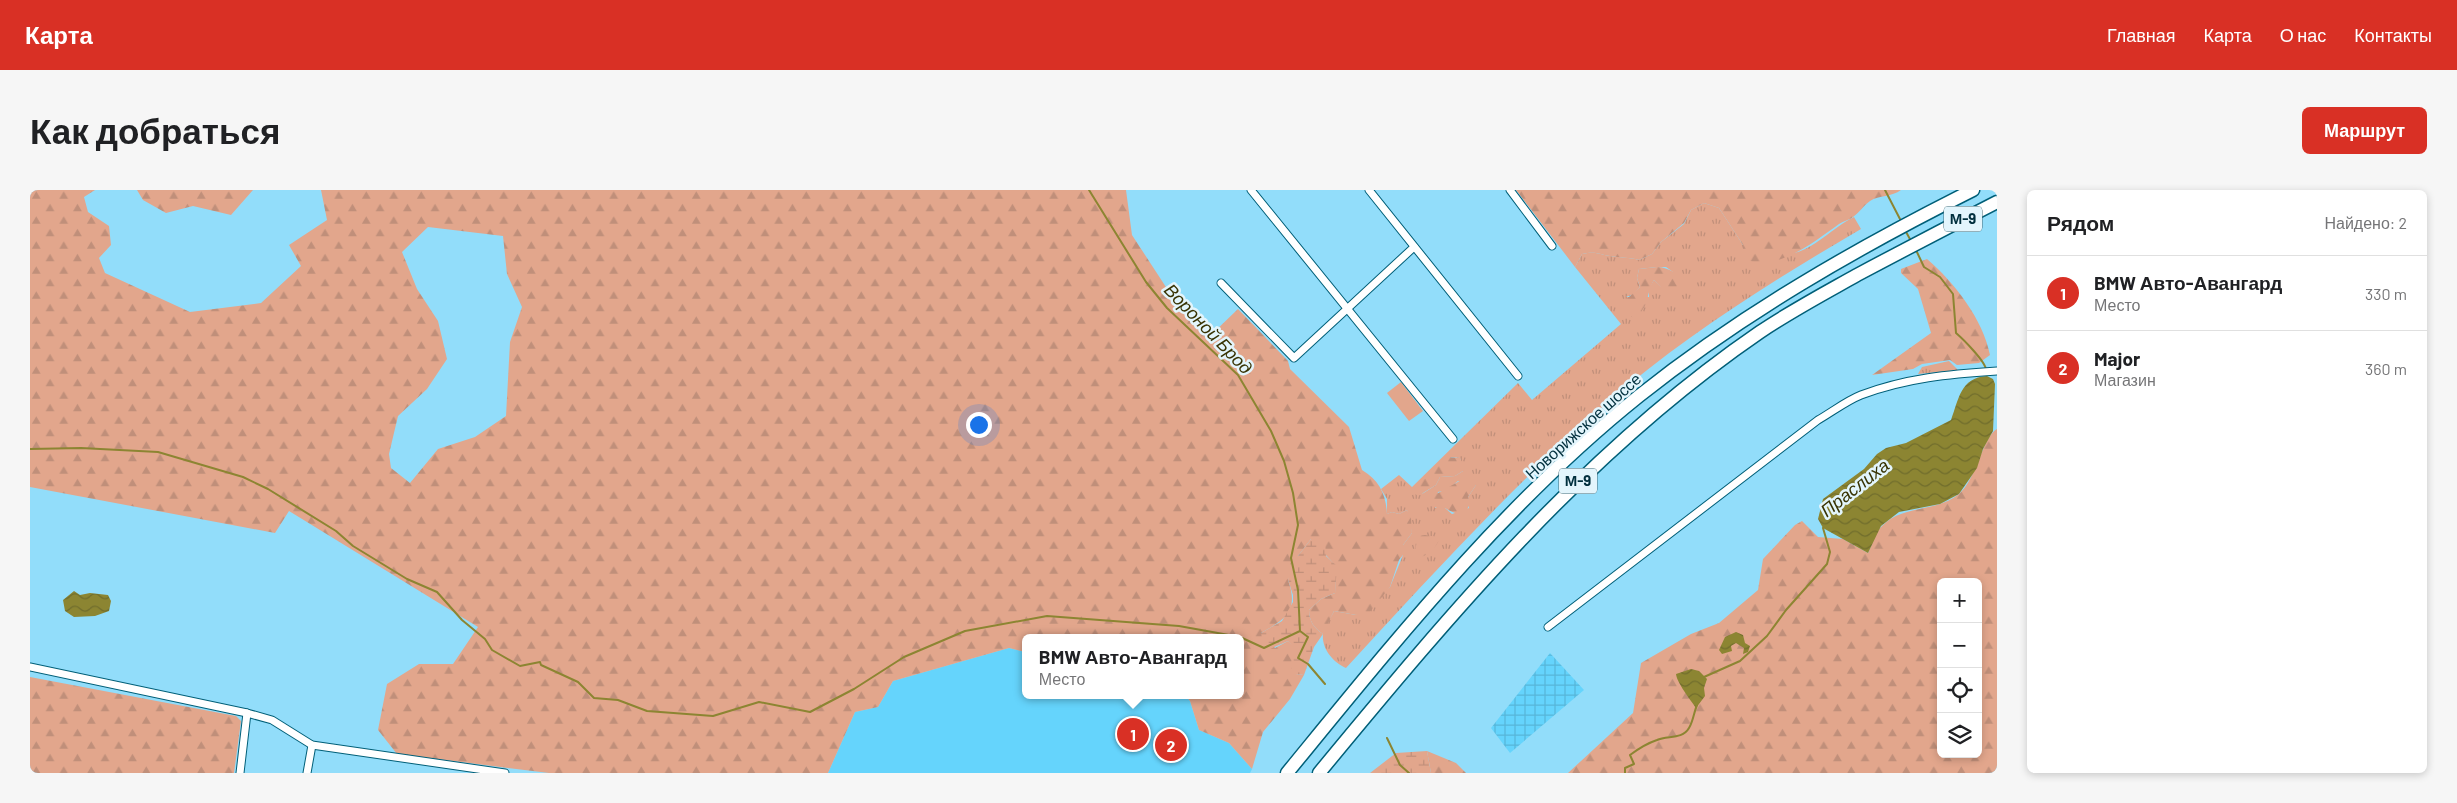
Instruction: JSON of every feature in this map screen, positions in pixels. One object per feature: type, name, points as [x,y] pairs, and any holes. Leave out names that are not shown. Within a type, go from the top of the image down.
[{"type":"highway","name":"Новорижское шоссе","points":[[1287,773],[1429,602],[1479,546],[1590,438],[1638,396],[1705,345],[1785,292],[1885,234],[1973,190]]},
{"type":"highway","name":"М-9","points":[[1319,773],[1425,644],[1485,578],[1566,493],[1621,441],[1705,372],[1761,331],[1895,255],[1997,202]]},
{"type":"street","points":[[1251,190],[1453,439]]},
{"type":"street","points":[[1369,190],[1518,376]]},
{"type":"street","points":[[1510,190],[1552,246]]},
{"type":"street","points":[[1221,283],[1294,358],[1414,247]]},
{"type":"street","points":[[1548,627],[1818,420],[1851,401],[1905,381],[1997,370]]},
{"type":"street","points":[[30,668],[248,713],[272,720],[312,745],[470,770],[505,773]]},
{"type":"street","points":[[240,773],[248,713]]},
{"type":"street","points":[[307,773],[312,745]]},
{"type":"shaded area","points":[[1009,648],[1022,651],[1022,699],[1188,699],[1199,730],[1229,743],[1252,769],[1250,773],[828,773],[855,712],[878,707],[893,681]]},
{"type":"shaded area","points":[[1550,653],[1584,690],[1510,753],[1491,728]]},
{"type":"green space","points":[[30,190],[95,190],[84,197],[88,212],[109,226],[111,245],[99,258],[105,273],[190,312],[261,303],[301,266],[289,245],[327,220],[321,190],[1126,190],[1132,235],[1179,307],[1211,335],[1238,309],[1288,361],[1290,369],[1349,427],[1362,470],[1373,478],[1380,488],[1385,500],[1387,514],[1392,512],[1399,514],[1407,510],[1411,519],[1412,533],[1403,545],[1403,555],[1399,560],[1390,587],[1369,613],[1356,615],[1334,611],[1323,634],[1313,624],[1309,610],[1321,599],[1335,593],[1336,566],[1311,539],[1298,556],[1288,580],[1292,599],[1291,607],[1283,618],[1261,633],[1275,648],[1288,641],[1294,646],[1296,674],[1304,675],[1290,699],[1263,732],[1252,769],[1229,743],[1199,730],[1188,699],[1244,699],[1244,634],[1022,634],[1022,651],[1009,648],[893,681],[878,707],[855,712],[828,773],[549,773],[397,754],[378,730],[387,684],[419,664],[453,664],[478,627],[289,511],[275,533],[30,487]],"holes":[[[428,227],[503,236],[507,274],[522,307],[510,342],[506,416],[475,437],[438,449],[410,483],[391,468],[389,454],[398,416],[427,389],[447,359],[438,321],[417,289],[402,252]]]},
{"type":"green space","points":[[137,190],[253,190],[231,215],[193,206],[166,213],[143,200]]},
{"type":"green space","points":[[1516,190],[1901,190],[1870,201],[1853,217],[1839,224],[1806,247],[1782,259],[1756,262],[1744,259],[1743,245],[1719,208],[1704,203],[1691,210],[1684,223],[1661,242],[1652,254],[1639,260],[1587,253],[1582,254],[1575,267]]},
{"type":"green space","points":[[1704,203],[1719,208],[1743,245],[1780,254],[1799,252],[1807,248],[1854,217],[1861,229],[1729,310],[1636,379],[1572,435],[1505,499],[1346,668],[1337,663],[1326,650],[1323,639],[1323,633],[1334,611],[1356,615],[1390,587],[1403,555],[1403,545],[1412,533],[1407,510],[1399,514],[1392,512],[1387,514],[1387,499],[1381,489],[1399,475],[1412,487],[1518,383],[1532,400],[1621,324],[1575,267],[1582,254],[1594,253],[1639,260],[1652,254],[1661,242],[1684,224],[1691,210]],"holes":[[[1666,267],[1673,272],[1661,287],[1654,280],[1649,288],[1649,297],[1626,297],[1634,294],[1640,287],[1637,278],[1639,269]],[[1451,457],[1460,458],[1463,471],[1455,476],[1440,477],[1436,485],[1422,494]],[[1458,481],[1476,485],[1468,497],[1469,508],[1452,514],[1445,508],[1435,508],[1438,492],[1447,490]]]},
{"type":"green space","points":[[1927,259],[1966,302],[1981,328],[1990,355],[1979,363],[1957,365],[1950,360],[1922,364],[1913,369],[1872,375],[1931,333],[1918,289],[1901,273],[1901,269]]},
{"type":"green space","points":[[1657,267],[1670,270],[1688,283],[1685,292],[1676,295],[1667,294],[1654,280],[1645,305],[1639,314],[1634,318],[1626,314],[1621,306],[1640,287],[1637,278],[1639,269]]},
{"type":"green space","points":[[1949,361],[1958,370],[1918,374],[1922,367]]},
{"type":"green space","points":[[1401,382],[1423,411],[1409,421],[1387,393]]},
{"type":"green space","points":[[1997,429],[1997,773],[1568,773],[1633,713],[1641,663],[1691,634],[1719,623],[1758,590],[1763,559],[1795,525],[1802,521],[1818,537],[1843,539],[1868,553],[1877,532],[1890,519],[1910,511],[1940,504],[1959,494],[1970,479],[1988,440]]},
{"type":"green space","points":[[1447,457],[1460,458],[1464,467],[1463,471],[1455,476],[1440,477],[1436,485],[1418,496],[1414,493],[1414,487]]},
{"type":"green space","points":[[1472,478],[1475,480],[1476,485],[1468,497],[1470,503],[1468,508],[1463,513],[1459,514],[1445,508],[1440,509],[1431,506],[1429,502],[1431,497],[1463,479]]},
{"type":"green space","points":[[1425,535],[1440,538],[1431,551],[1417,559],[1415,551],[1418,536]]},
{"type":"green space","points":[[1319,538],[1325,542],[1326,556],[1337,566],[1335,593],[1321,599],[1309,610],[1313,624],[1323,634],[1314,647],[1304,675],[1296,674],[1291,668],[1293,646],[1288,641],[1268,650],[1264,648],[1261,633],[1282,621],[1293,602],[1293,595],[1288,580],[1291,558],[1298,556],[1311,539]]},
{"type":"green space","points":[[30,677],[236,716],[241,721],[234,773],[30,773]]},
{"type":"green space","points":[[1427,751],[1456,763],[1466,773],[1431,773]]},
{"type":"green space","points":[[1427,751],[1431,773],[1370,773],[1396,753]]},
{"type":"water","points":[[1987,376],[1993,379],[1995,384],[1993,431],[1983,449],[1977,468],[1959,494],[1940,504],[1899,512],[1881,526],[1868,553],[1823,528],[1818,519],[1823,499],[1864,469],[1877,454],[1886,448],[1906,443],[1951,420],[1959,397],[1966,385],[1978,378]]},
{"type":"water","points":[[74,591],[80,595],[90,593],[108,595],[111,601],[109,611],[95,616],[74,617],[65,611],[63,600]]},
{"type":"water","points":[[1736,632],[1743,635],[1745,643],[1750,646],[1748,652],[1743,654],[1744,648],[1736,643],[1731,646],[1732,651],[1722,654],[1719,650],[1725,637]]},
{"type":"water","points":[[1691,669],[1699,671],[1707,679],[1704,688],[1705,696],[1696,708],[1681,686],[1676,674]]},
{"type":"waterway","name":"Вороной Брод","points":[[1089,190],[1146,282],[1167,308],[1238,375],[1271,431],[1284,461],[1293,493],[1298,525],[1291,558],[1298,590],[1300,631],[1308,637],[1298,658],[1308,664],[1325,684]]},
{"type":"waterway","name":"Праслиха","points":[[1885,190],[1901,221]]},
{"type":"waterway","name":"Праслиха","points":[[1905,230],[1911,241]]},
{"type":"waterway","name":"Праслиха","points":[[1916,250],[1924,267],[1940,277],[1953,294],[1956,333],[1978,356],[1986,370]]},
{"type":"waterway","points":[[30,449],[81,448],[158,452],[243,477],[268,489],[336,531],[353,546],[407,579],[437,592],[462,620],[485,639],[492,650],[520,666],[540,662],[541,665],[578,682],[594,698],[618,700],[647,711],[713,716],[759,702],[810,712],[854,689],[904,657],[965,631],[1047,616],[1179,626],[1223,634]]},
{"type":"waterway","name":"Праслиха","points":[[1704,677],[1740,661],[1767,636],[1786,610],[1827,564],[1830,552],[1823,528]]},
{"type":"waterway","points":[[1244,639],[1264,648],[1300,631]]},
{"type":"waterway","name":"Праслиха","points":[[1625,773],[1625,768],[1634,764],[1630,755],[1654,741],[1678,736],[1686,732],[1692,723],[1697,705]]},
{"type":"waterway","name":"Вороной Брод","points":[[1387,738],[1400,765],[1409,773]]},
{"type":"place","name":"BMW Авто-Авангард","points":[[1133,734]]},
{"type":"place","name":"Major","points":[[1171,745]]}]
